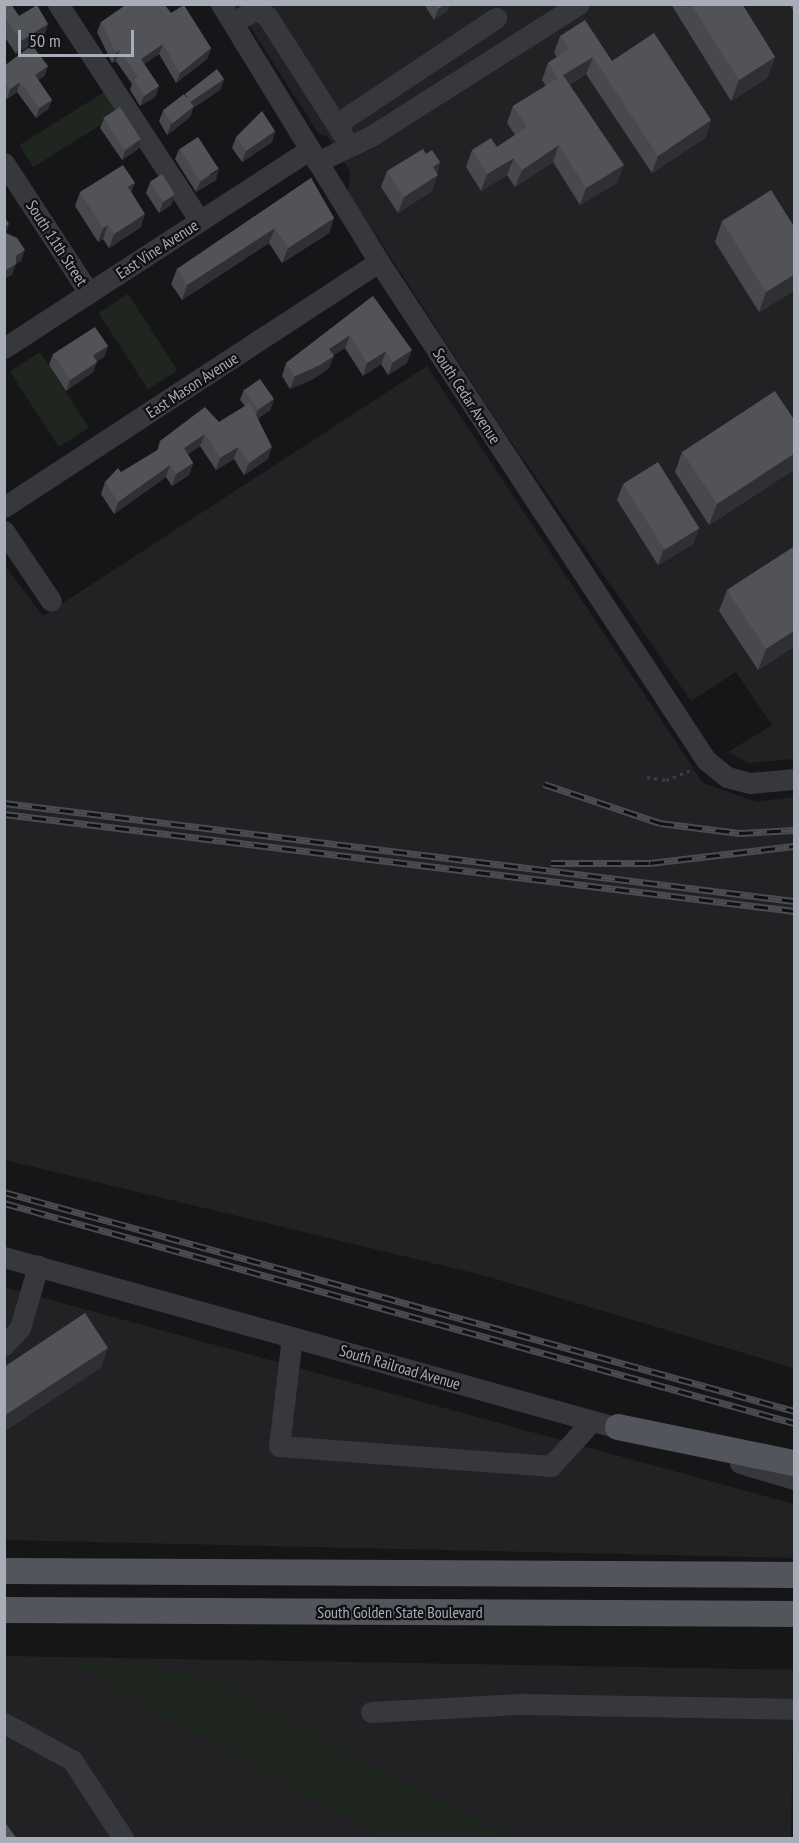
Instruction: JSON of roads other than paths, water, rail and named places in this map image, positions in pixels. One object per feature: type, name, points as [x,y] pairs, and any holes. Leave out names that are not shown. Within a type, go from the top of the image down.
[{"type":"main road","points":[[618,1428],[795,1463]]},
{"type":"main road","points":[[4,1571],[795,1575]]},
{"type":"main road","name":"South Golden State Boulevard","points":[[4,1610],[795,1614]]},
{"type":"street","points":[[58,4],[200,221]]},
{"type":"street","name":"East Vine Avenue","points":[[4,348],[200,221],[313,156],[371,136],[579,4]]},
{"type":"street","points":[[227,13],[256,10],[267,16],[338,123],[346,144]]},
{"type":"street","name":"South Cedar Avenue","points":[[227,13],[379,262],[706,760],[727,777],[750,783],[795,779]]},
{"type":"street","points":[[338,123],[495,18]]},
{"type":"street","name":"South 11th Street","points":[[4,163],[89,293]]},
{"type":"street","name":"East Mason Avenue","points":[[4,507],[379,262]]},
{"type":"street","points":[[4,531],[51,600]]},
{"type":"street","name":"South Railroad Avenue","points":[[4,1257],[795,1479]]},
{"type":"street","points":[[4,1345],[38,1266]]},
{"type":"street","points":[[292,1337],[279,1446],[551,1466],[592,1421]]},
{"type":"street","points":[[371,1712],[521,1704],[795,1709]]},
{"type":"street","points":[[4,1723],[72,1760],[123,1839]]},
{"type":"railway","points":[[544,784],[660,823],[739,833],[794,830]]},
{"type":"railway","points":[[4,803],[794,901]]},
{"type":"railway","points":[[4,814],[794,911]]},
{"type":"railway","points":[[551,863],[650,863],[794,846]]},
{"type":"railway","points":[[4,1192],[794,1411]]},
{"type":"railway","points":[[4,1203],[794,1423]]}]
